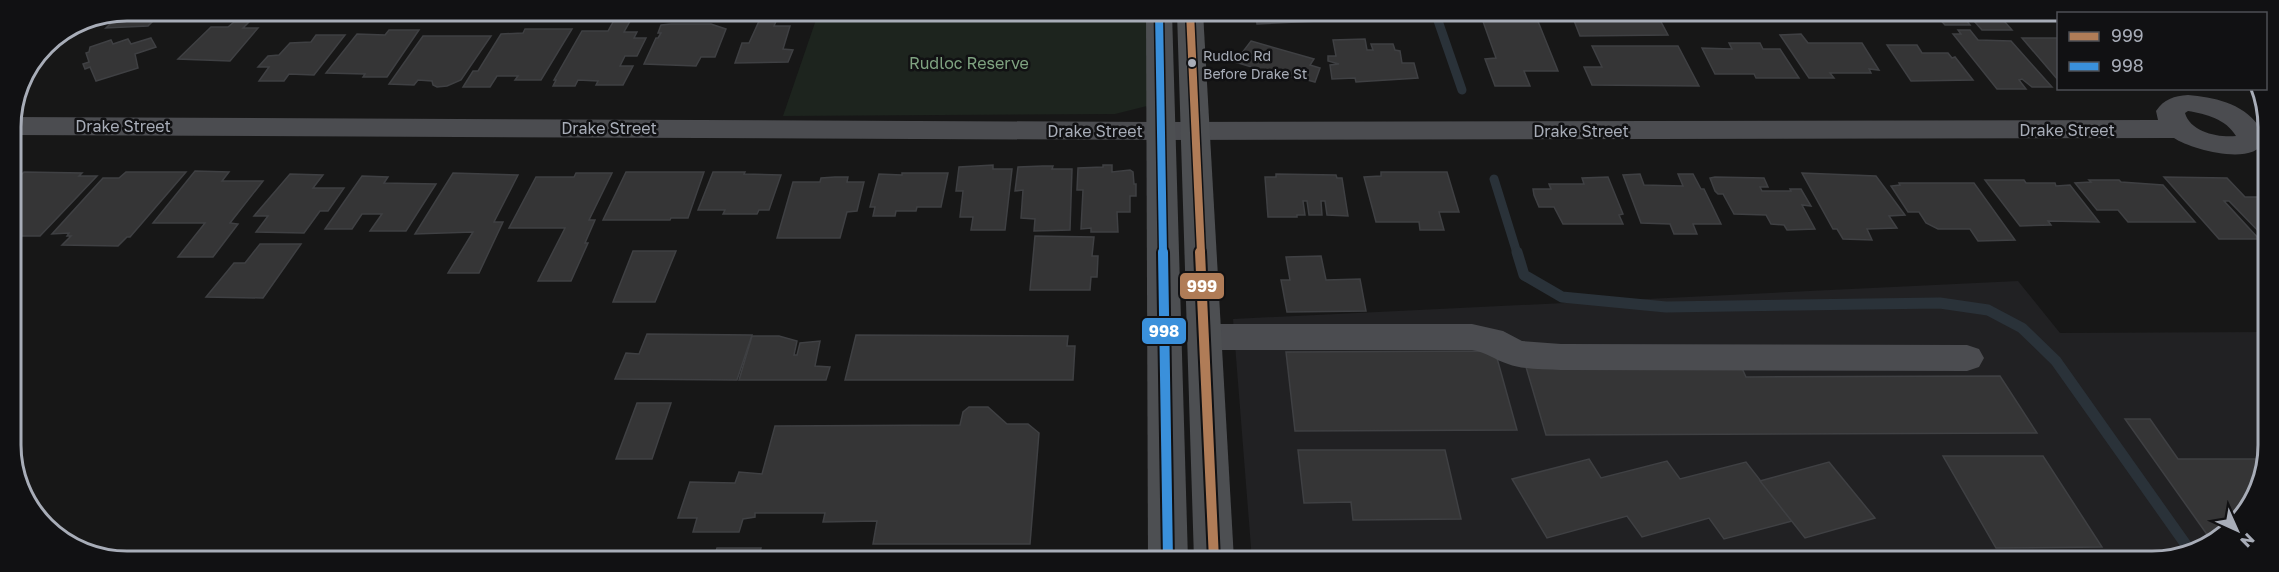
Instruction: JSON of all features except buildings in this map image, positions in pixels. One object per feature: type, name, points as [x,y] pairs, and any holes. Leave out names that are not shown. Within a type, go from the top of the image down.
[{"type":"main road","points":[[1159,21],[1168,551]]},
{"type":"main road","points":[[1190,21],[1214,551]]},
{"type":"street","name":"Drake Street","points":[[21,126],[1160,131],[2091,131],[2181,107]]},
{"type":"street","points":[[2181,107],[2207,142],[2234,146],[2244,144],[2250,140],[2250,134],[2256,127]]},
{"type":"street","points":[[1205,337],[1472,337],[1491,340],[1516,354],[1561,357],[1966,357]]},
{"type":"shaded area","points":[[2018,281],[2060,333],[2258,332],[2258,445],[2256,466],[2250,486],[2243,500],[2207,500],[2207,535],[2193,543],[2173,549],[2159,551],[1251,551],[1233,319]]},
{"type":"green space","name":"Rudloc Reserve","points":[[816,21],[1153,21],[1154,94],[1147,106],[1115,114],[783,116]]},
{"type":"waterway","points":[[1438,21],[1462,90]]},
{"type":"waterway","points":[[1494,179],[1517,253]]},
{"type":"waterway","points":[[1517,252],[1524,275],[1562,297],[1666,307],[1940,303],[1988,310],[2022,328],[2056,361],[2186,545]]},
{"type":"transit line","name":"998","points":[[1159,21],[1168,551]]},
{"type":"transit line","name":"999","points":[[1190,21],[1214,551]]},
{"type":"place","name":"Rudloc Rd Before Drake St","points":[[1192,63]]}]
